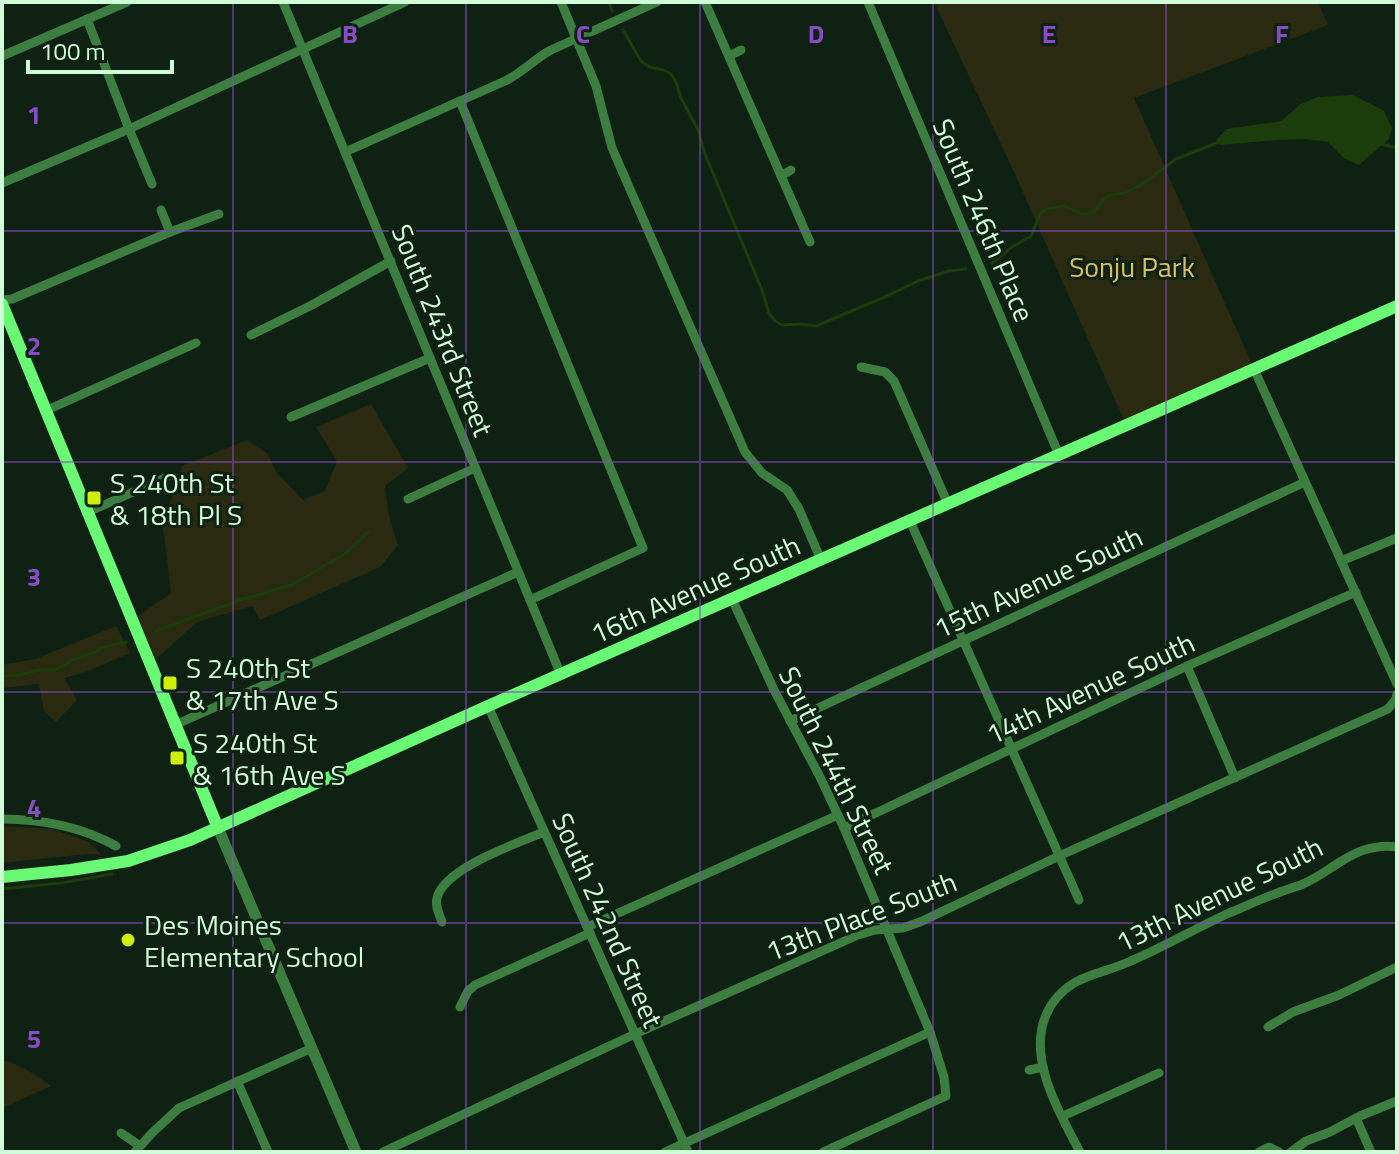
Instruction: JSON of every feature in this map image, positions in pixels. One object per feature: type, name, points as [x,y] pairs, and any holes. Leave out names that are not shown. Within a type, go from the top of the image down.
[{"type":"main road","points":[[2,302],[218,828]]},
{"type":"main road","name":"16th Avenue South","points":[[2,877],[128,861],[172,847],[1397,306]]},
{"type":"street","points":[[2,56],[127,2]]},
{"type":"street","name":"South 243rd Street","points":[[283,2],[561,675]]},
{"type":"street","points":[[2,183],[129,129],[405,2]]},
{"type":"street","points":[[561,2],[600,98],[612,148],[683,312],[730,408],[749,459],[791,496],[821,560]]},
{"type":"street","points":[[345,152],[516,76],[541,55],[657,2]]},
{"type":"street","points":[[705,2],[810,242]]},
{"type":"street","name":"South 246th Place","points":[[868,2],[1059,455]]},
{"type":"street","points":[[87,19],[152,184]]},
{"type":"street","points":[[729,56],[741,50]]},
{"type":"street","points":[[460,101],[643,548],[530,600]]},
{"type":"street","points":[[781,176],[791,170]]},
{"type":"street","points":[[161,210],[170,232]]},
{"type":"street","points":[[2,302],[219,214]]},
{"type":"street","points":[[251,335],[391,261]]},
{"type":"street","points":[[683,312],[693,308]]},
{"type":"street","points":[[45,411],[196,343]]},
{"type":"street","points":[[291,417],[430,358]]},
{"type":"street","points":[[861,367],[885,372],[894,381],[948,504]]},
{"type":"street","points":[[1254,369],[1397,684]]},
{"type":"street","points":[[408,499],[475,468]]},
{"type":"street","points":[[88,512],[167,477]]},
{"type":"street","name":"15th Avenue South","points":[[790,721],[1305,482]]},
{"type":"street","points":[[910,521],[1079,900]]},
{"type":"street","points":[[1341,561],[1397,538]]},
{"type":"street","points":[[177,724],[518,572]]},
{"type":"street","name":"14th Avenue South","points":[[844,828],[1187,666],[1356,592]]},
{"type":"street","name":"South 244th Street","points":[[732,599],[844,828],[930,1032],[944,1077],[946,1096],[823,1152]]},
{"type":"street","points":[[1187,666],[1235,778]]},
{"type":"street","name":"13th Place South","points":[[383,1152],[635,1034],[858,935],[920,922],[1059,856],[1388,709],[1397,696]]},
{"type":"street","name":"South 242nd Street","points":[[488,706],[686,1148]]},
{"type":"street","points":[[460,1007],[468,991],[475,985],[838,815]]},
{"type":"street","points":[[2,819],[64,825],[93,833],[116,846]]},
{"type":"street","points":[[218,828],[356,1152]]},
{"type":"street","points":[[442,922],[436,898],[450,877],[544,832]]},
{"type":"street","name":"13th Avenue South","points":[[1043,1067],[1040,1046],[1042,1024],[1051,1004],[1063,991],[1082,979],[1134,960],[1226,914],[1302,885],[1357,852],[1379,846],[1397,847]]},
{"type":"street","points":[[1268,1027],[1293,1012],[1339,995],[1397,967]]},
{"type":"street","points":[[665,1152],[686,1148],[930,1032]]},
{"type":"street","points":[[121,1133],[138,1149],[179,1108],[312,1048]]},
{"type":"street","points":[[1029,1070],[1043,1067],[1080,1152]]},
{"type":"street","points":[[1063,1116],[1159,1073]]},
{"type":"street","points":[[237,1081],[268,1152]]},
{"type":"street","points":[[1291,1152],[1306,1141],[1397,1101]]},
{"type":"street","points":[[1356,1118],[1371,1152]]},
{"type":"street","points":[[1259,1152],[1269,1147],[1279,1152]]},
{"type":"green space","name":"Sonju Park","points":[[934,2],[1318,2],[1328,25],[1134,98],[1254,369],[1126,425],[1010,163]]},
{"type":"green space","points":[[371,404],[408,468],[385,486],[389,516],[398,545],[380,567],[260,620],[252,606],[197,622],[156,659],[138,616],[171,593],[163,527],[182,466],[247,440],[267,453],[277,473],[303,500],[325,491],[337,461],[316,427]]},
{"type":"green space","points":[[116,626],[130,653],[64,678],[77,700],[56,722],[44,711],[39,684],[2,688],[2,665],[35,659]]},
{"type":"green space","points":[[2,826],[52,829],[89,842],[101,854],[2,863]]},
{"type":"green space","points":[[2,1060],[27,1070],[51,1086],[2,1108]]},
{"type":"shaded area","points":[[1353,95],[1384,111],[1392,128],[1389,139],[1359,165],[1344,158],[1328,142],[1307,139],[1221,145],[1216,140],[1227,129],[1281,121],[1301,104],[1318,97]]},
{"type":"waterway","points":[[609,2],[612,11]]},
{"type":"waterway","points":[[623,30],[641,61],[671,74],[676,82],[698,130],[769,313],[775,321],[782,325],[816,326],[918,281],[966,269]]},
{"type":"waterway","points":[[992,263],[1031,236],[1040,214],[1046,209],[1064,206],[1082,214],[1093,213],[1108,196],[1141,185],[1176,159],[1219,142]]},
{"type":"waterway","points":[[1381,144],[1397,148]]},
{"type":"waterway","points":[[156,631],[243,599],[292,585],[346,553],[368,532]]},
{"type":"waterway","points":[[2,676],[56,670],[100,648],[126,642]]},
{"type":"waterway","points":[[2,889],[112,874]]},
{"type":"place","name":"S 240th St & 18th Pl S","points":[[94,498]]},
{"type":"place","name":"S 240th St & 17th Ave S","points":[[170,683]]},
{"type":"place","name":"S 240th St & 16th Ave S","points":[[177,758]]},
{"type":"place","name":"Des Moines Elementary School","points":[[128,940]]}]
